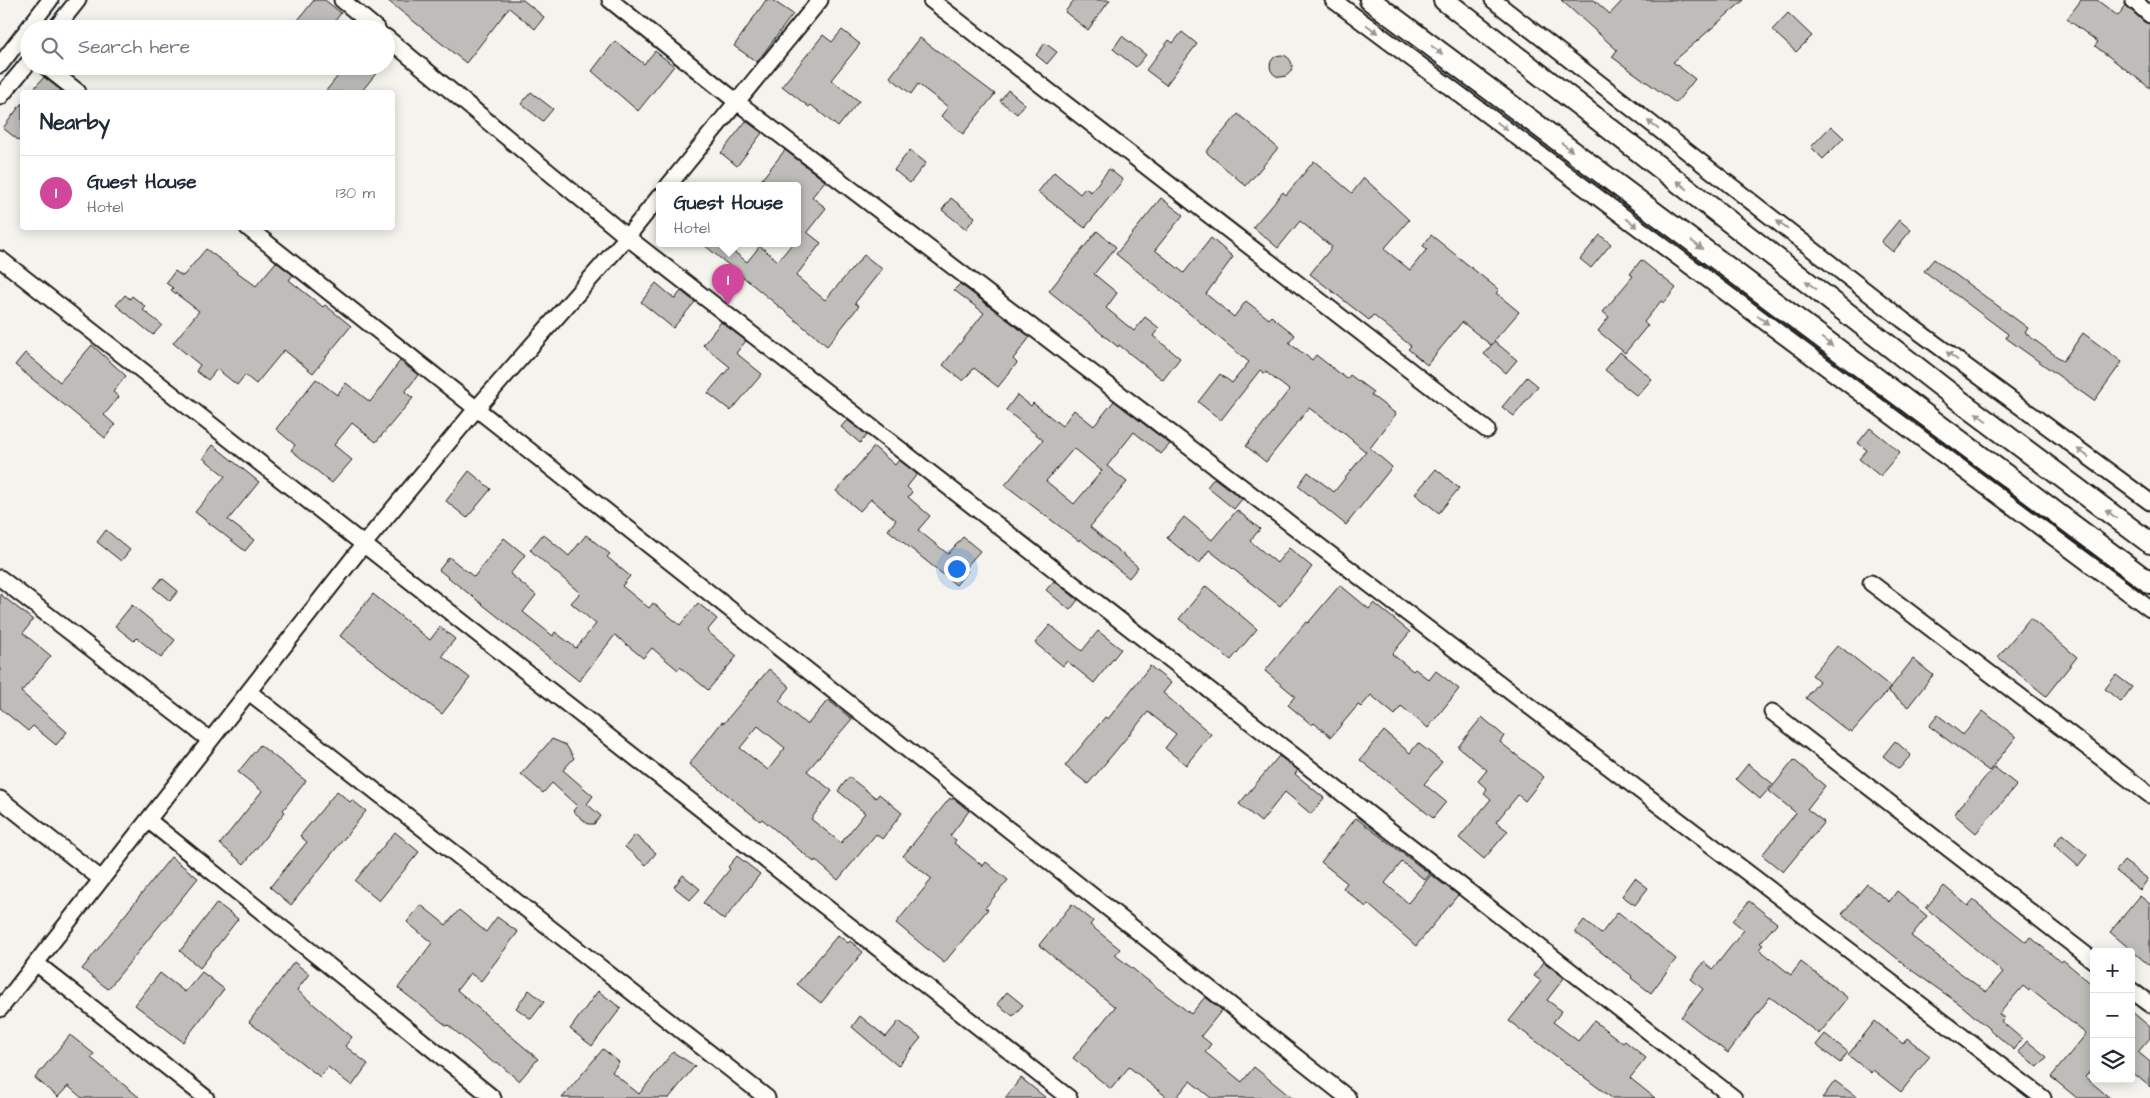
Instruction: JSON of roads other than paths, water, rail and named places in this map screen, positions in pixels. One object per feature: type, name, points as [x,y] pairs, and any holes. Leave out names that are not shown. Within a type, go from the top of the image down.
[{"type":"main road","points":[[1370,0],[2150,583]]},
{"type":"main road","points":[[1444,0],[1960,401],[2150,543]]},
{"type":"street","points":[[35,20],[50,0]]},
{"type":"street","points":[[62,20],[78,0]]},
{"type":"street","points":[[342,0],[366,20]]},
{"type":"street","points":[[610,0],[737,102],[2043,1098]]},
{"type":"street","points":[[671,182],[820,0]]},
{"type":"street","points":[[931,0],[1487,430]]},
{"type":"street","points":[[1333,0],[2150,609]]},
{"type":"street","points":[[1493,0],[1903,320],[2150,502]]},
{"type":"street","points":[[2133,0],[2150,15]]},
{"type":"street","points":[[0,65],[20,39]]},
{"type":"street","points":[[395,44],[627,237],[1734,1098]]},
{"type":"street","points":[[0,97],[20,73]]},
{"type":"street","points":[[56,75],[75,90]]},
{"type":"street","points":[[0,1009],[364,544],[476,409],[627,237],[656,201]]},
{"type":"street","points":[[251,230],[1328,1092],[1348,1098]]},
{"type":"street","points":[[0,259],[1069,1098]]},
{"type":"street","points":[[0,578],[210,740]]},
{"type":"street","points":[[1871,583],[2150,795]]},
{"type":"street","points":[[249,692],[766,1098]]},
{"type":"street","points":[[1772,712],[2090,958]]},
{"type":"street","points":[[0,799],[102,879]]},
{"type":"street","points":[[148,820],[493,1098]]},
{"type":"street","points":[[36,963],[206,1098]]},
{"type":"street","points":[[2135,993],[2150,1004]]},
{"type":"place","name":"Guest House","points":[[728,305]]}]
